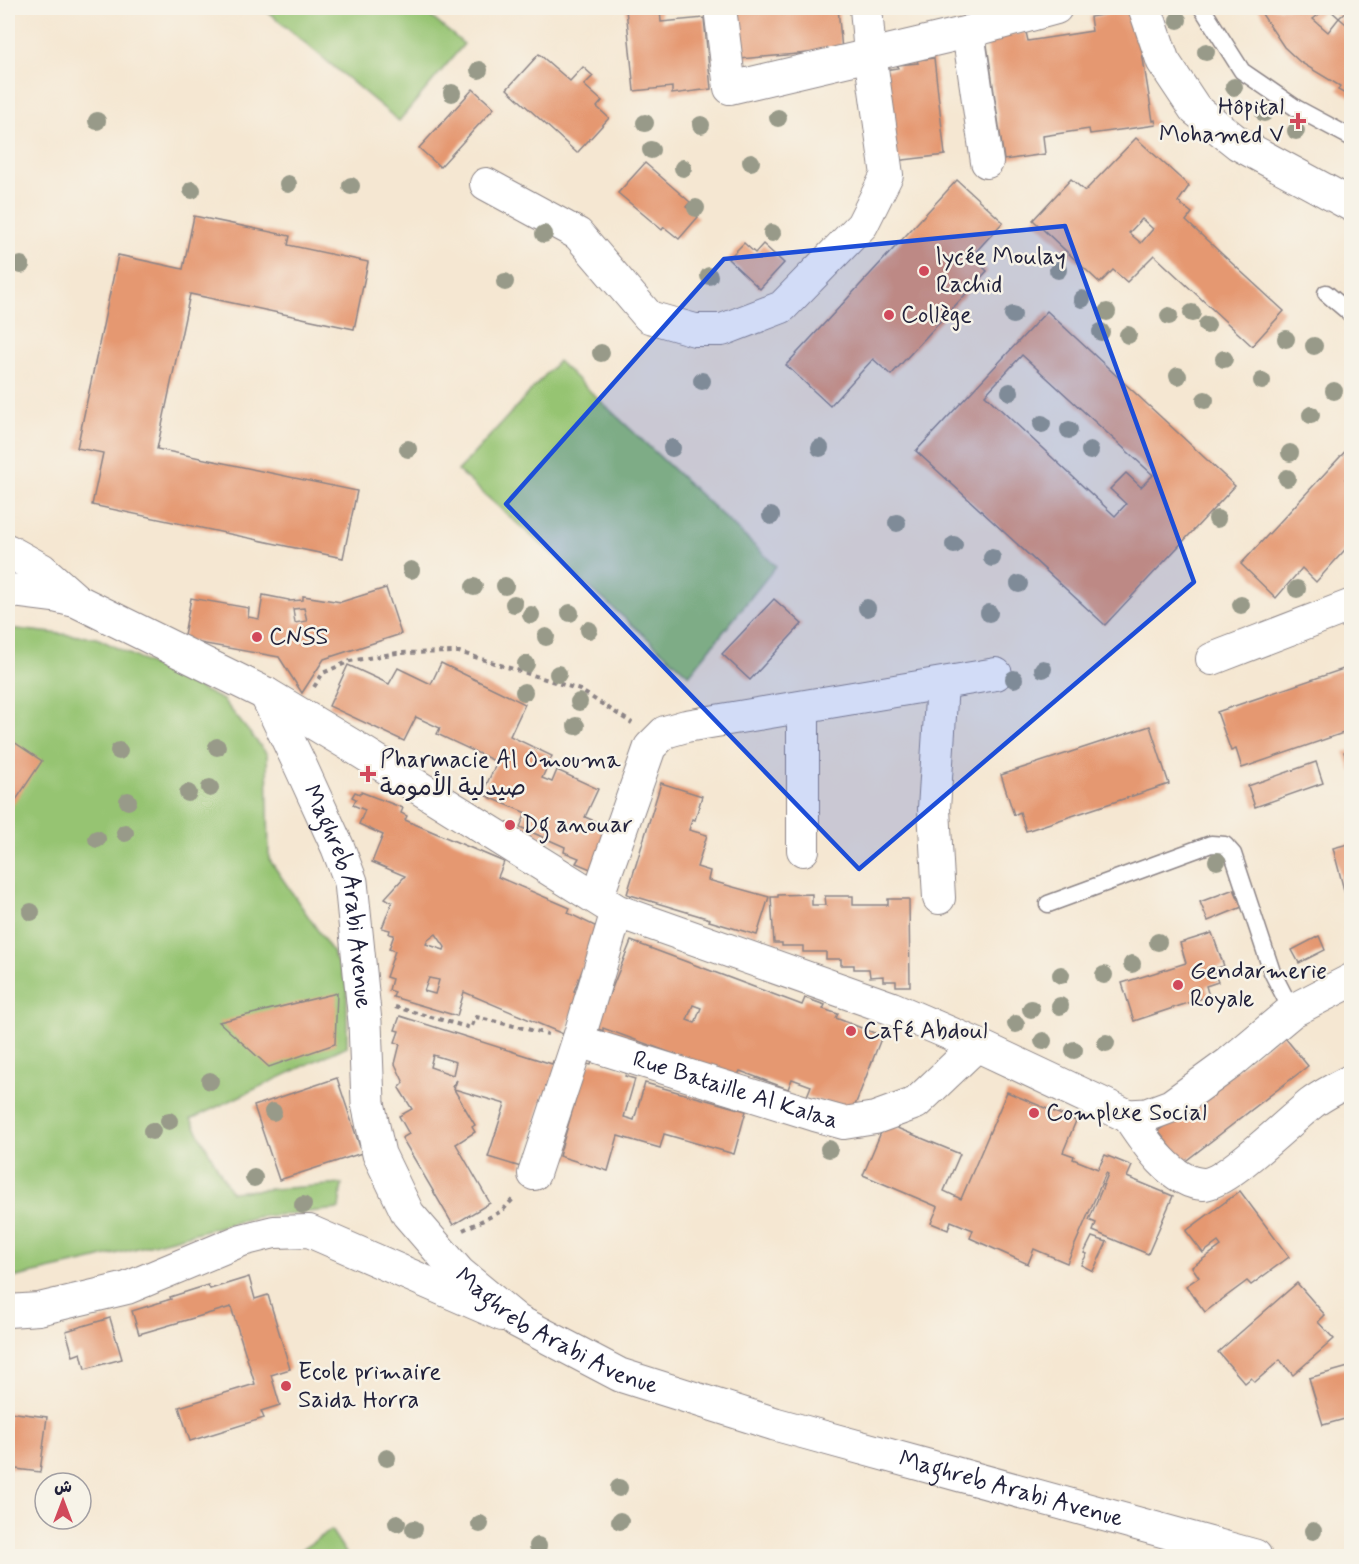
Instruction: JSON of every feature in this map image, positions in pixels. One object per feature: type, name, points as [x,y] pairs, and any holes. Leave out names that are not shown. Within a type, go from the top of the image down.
[{"type":"street","points":[[720,8],[730,88],[968,32],[1056,8]]},
{"type":"street","points":[[486,184],[578,234],[649,317],[695,330],[722,330],[782,307],[861,225],[887,176],[866,8]]},
{"type":"street","points":[[1145,8],[1163,61],[1194,109],[1239,144],[1352,205]]},
{"type":"street","points":[[968,32],[987,162]]},
{"type":"street","points":[[8,551],[42,570],[77,601]]},
{"type":"street","points":[[8,590],[77,601],[266,694],[607,905],[891,1008],[1128,1116],[1147,1115],[1171,1106],[1230,1063],[1292,1011],[1352,980]]},
{"type":"street","points":[[1212,659],[1352,605]]},
{"type":"street","points":[[534,1174],[578,1041],[607,905],[651,747],[658,739],[665,732],[686,726],[996,674]]},
{"type":"street","points":[[939,898],[934,809],[942,684]]},
{"type":"street","name":"Maghreb Arabi Avenue","points":[[266,694],[301,766],[351,882],[363,999],[368,1103],[379,1154],[408,1214],[459,1273],[517,1321],[620,1375],[776,1424],[1255,1557]]},
{"type":"street","points":[[803,707],[803,850]]},
{"type":"street","name":"Rue Bataille Al Kalaa","points":[[578,1041],[844,1123],[875,1118],[916,1103],[977,1046]]},
{"type":"street","points":[[1128,1116],[1144,1140],[1176,1174],[1185,1180],[1205,1185],[1224,1177],[1313,1103],[1352,1080]]},
{"type":"street","points":[[8,1311],[39,1309],[127,1288],[242,1240],[274,1232],[309,1231],[517,1321]]},
{"type":"lane","points":[[1202,8],[1242,71],[1296,108],[1352,138]]},
{"type":"lane","points":[[1326,293],[1352,315]]},
{"type":"lane","points":[[1048,904],[1211,844],[1225,845],[1233,854],[1272,972],[1292,1011]]},
{"type":"path","points":[[297,712],[324,673],[350,661],[397,653],[459,652],[580,690],[658,739]]},
{"type":"path","points":[[363,999],[471,1028],[476,1017],[578,1041]]},
{"type":"path","points":[[434,1244],[502,1211],[534,1174]]},
{"type":"highlighted area","points":[[1065,226],[1194,582],[859,869],[506,504],[724,259]]},
{"type":"green space","points":[[263,8],[420,8],[464,44],[399,121]]},
{"type":"green space","points":[[558,361],[776,566],[689,675],[458,471]]},
{"type":"green space","points":[[8,628],[97,638],[223,700],[267,754],[269,859],[332,951],[347,985],[347,1046],[191,1119],[231,1192],[342,1184],[339,1209],[256,1217],[92,1260],[8,1279]]},
{"type":"green space","points":[[331,1530],[348,1556],[292,1556]]},
{"type":"building","points":[[660,8],[661,22],[704,18],[711,89],[672,94],[672,87],[634,91],[626,9]]},
{"type":"building","points":[[736,8],[838,8],[842,50],[740,59]]},
{"type":"building","points":[[1258,8],[1327,8],[1313,19],[1328,32],[1339,18],[1352,29],[1352,98],[1338,90],[1340,86],[1300,62],[1284,47]]},
{"type":"building","points":[[1328,8],[1350,8],[1339,18]]},
{"type":"building","points":[[1135,9],[1153,121],[1155,120],[1156,125],[1090,134],[1089,129],[1043,136],[1045,154],[1004,160],[986,38],[1026,32],[1028,41],[1092,31],[1090,17]]},
{"type":"building","points":[[539,54],[570,81],[583,67],[593,76],[584,85],[602,101],[597,107],[609,118],[577,153],[507,89]]},
{"type":"building","points":[[934,58],[945,155],[895,161],[884,70],[898,68],[897,65],[918,63],[917,60]]},
{"type":"building","points":[[473,89],[494,108],[440,167],[419,148]]},
{"type":"building","points":[[1136,138],[1189,186],[1178,202],[1192,213],[1186,221],[1284,311],[1252,346],[1154,255],[1127,282],[1113,270],[1100,283],[1033,220],[1071,179],[1085,191]],"holes":[[[1142,219],[1153,229],[1141,243],[1129,233]]]},
{"type":"building","points":[[645,163],[690,202],[686,207],[698,217],[679,239],[664,227],[662,230],[618,193]]},
{"type":"building","name":"Collège","points":[[957,180],[1003,222],[972,256],[987,271],[891,375],[873,359],[830,406],[786,365]]},
{"type":"building","points":[[194,216],[290,236],[288,245],[368,262],[354,329],[190,294],[157,449],[357,491],[343,558],[92,505],[103,453],[77,448],[118,255],[183,269]]},
{"type":"building","points":[[744,243],[755,253],[763,244],[784,263],[760,289],[728,259]]},
{"type":"building","points":[[1047,311],[1235,486],[1105,625],[916,451]],"holes":[[[1022,355],[1153,475],[1141,487],[1126,473],[1110,489],[1126,504],[1115,516],[985,395]]]},
{"type":"building","points":[[1352,444],[1352,473],[1345,479],[1352,485],[1352,542],[1316,582],[1302,568],[1276,598],[1241,564]]},
{"type":"building","points":[[386,588],[401,634],[324,659],[302,693],[279,657],[183,640],[191,598],[249,608],[248,617],[259,619],[263,595],[289,601],[303,600],[303,596],[341,602]],"holes":[[[304,608],[307,621],[295,623],[293,609]]]},
{"type":"building","points":[[774,599],[802,624],[750,680],[722,654]]},
{"type":"building","points":[[441,663],[525,704],[510,736],[552,756],[542,778],[552,782],[557,770],[598,789],[585,817],[613,829],[593,870],[576,863],[579,858],[564,852],[565,847],[520,827],[526,813],[482,794],[497,762],[437,734],[440,728],[416,717],[404,741],[329,706],[348,665],[389,684],[398,668],[431,684]]},
{"type":"building","points":[[1352,666],[1352,730],[1242,768],[1236,749],[1231,751],[1217,712]]},
{"type":"building","points":[[1150,726],[1169,784],[1026,831],[1020,812],[1014,815],[1001,775]]},
{"type":"building","points":[[8,738],[42,761],[12,806],[8,803]]},
{"type":"building","points":[[1352,750],[1352,772],[1351,772],[1344,752]]},
{"type":"building","points":[[1316,762],[1323,783],[1255,807],[1248,786]]},
{"type":"building","points":[[661,783],[702,796],[695,820],[692,819],[689,830],[707,835],[697,867],[710,871],[708,880],[769,897],[757,935],[627,894]]},
{"type":"building","points":[[355,792],[360,794],[361,792],[403,808],[401,813],[407,816],[405,820],[504,862],[498,877],[570,908],[568,913],[599,928],[574,991],[581,994],[563,1034],[464,992],[457,1016],[393,997],[395,992],[389,990],[392,979],[386,977],[395,951],[389,949],[394,935],[389,934],[390,930],[382,928],[392,902],[385,898],[405,876],[372,862],[383,835],[359,824],[365,810],[353,805],[356,799],[352,797]],"holes":[[[436,934],[445,947],[444,950],[426,944]],[[429,978],[439,980],[435,994],[424,991]]]},
{"type":"building","points":[[1352,843],[1352,917],[1351,917],[1333,848]]},
{"type":"building","points":[[1234,889],[1242,907],[1208,921],[1200,902]]},
{"type":"building","points":[[812,894],[812,905],[826,905],[825,896],[853,896],[853,905],[888,905],[888,899],[909,899],[910,986],[896,986],[896,981],[883,981],[883,976],[870,977],[869,969],[854,969],[854,965],[841,965],[841,959],[826,959],[826,952],[803,952],[803,946],[782,946],[782,943],[774,943],[771,897]]},
{"type":"building","points":[[1212,933],[1224,966],[1213,969],[1218,982],[1206,986],[1209,996],[1134,1021],[1122,983],[1186,963],[1180,943]]},
{"type":"building","points":[[1319,936],[1325,950],[1299,963],[1292,950]]},
{"type":"building","points":[[631,941],[802,1005],[805,998],[825,1005],[823,1009],[838,1014],[836,1018],[882,1036],[852,1113],[807,1096],[811,1086],[792,1079],[788,1089],[740,1071],[737,1077],[603,1028],[603,1031],[596,1028]],"holes":[[[693,1005],[701,1008],[695,1023],[687,1020]]]},
{"type":"building","points":[[337,993],[335,1044],[269,1067],[219,1022]]},
{"type":"building","points":[[400,1016],[552,1064],[553,1061],[558,1063],[547,1095],[544,1093],[521,1167],[488,1157],[505,1104],[454,1089],[457,1080],[452,1086],[475,1125],[472,1127],[475,1132],[456,1144],[490,1203],[453,1225],[402,1138],[409,1134],[399,1116],[412,1109],[399,1088],[404,1083],[395,1064],[400,1044],[395,1042],[399,1031],[395,1030]],"holes":[[[433,1055],[456,1062],[453,1075],[430,1067]]]},
{"type":"building","points":[[1282,1034],[1308,1066],[1183,1163],[1158,1131]]},
{"type":"building","points":[[592,1062],[627,1071],[625,1076],[635,1079],[624,1117],[634,1120],[645,1083],[746,1111],[734,1154],[664,1134],[660,1148],[618,1136],[608,1171],[559,1156],[586,1064],[591,1065]]},
{"type":"building","points":[[337,1078],[362,1153],[279,1180],[254,1106]]},
{"type":"building","points":[[1007,1092],[1076,1121],[1063,1152],[1074,1156],[1073,1159],[1098,1169],[1105,1155],[1132,1166],[1127,1177],[1173,1196],[1148,1254],[1093,1231],[1096,1223],[1089,1220],[1108,1174],[1106,1173],[1067,1263],[1034,1249],[1028,1264],[970,1238],[973,1230],[951,1221],[948,1230],[931,1223],[938,1207],[863,1175],[885,1123],[960,1154],[944,1191],[961,1199]]},
{"type":"building","points":[[1240,1191],[1289,1257],[1251,1285],[1247,1281],[1205,1312],[1186,1286],[1199,1277],[1192,1267],[1221,1246],[1218,1242],[1203,1253],[1186,1231]]},
{"type":"building","points":[[1092,1237],[1107,1242],[1093,1271],[1081,1265]]},
{"type":"building","points":[[249,1277],[255,1299],[268,1295],[290,1369],[271,1375],[280,1405],[261,1411],[264,1418],[190,1441],[179,1407],[255,1384],[231,1307],[139,1334],[132,1311],[208,1285],[210,1289]]},
{"type":"building","points":[[1297,1283],[1325,1315],[1318,1322],[1334,1339],[1293,1375],[1280,1360],[1255,1382],[1251,1378],[1245,1383],[1218,1352]]},
{"type":"building","points":[[110,1318],[122,1359],[85,1369],[81,1353],[73,1356],[66,1331]]},
{"type":"building","points":[[1352,1366],[1352,1417],[1323,1425],[1309,1378]]},
{"type":"building","points":[[8,1412],[47,1417],[40,1471],[8,1468]]},
{"type":"place","name":"Hôpital Mohamed V","points":[[1298,121]]},
{"type":"place","name":"lycée Moulay Rachid","points":[[924,271]]},
{"type":"place","name":"Collège","points":[[889,315]]},
{"type":"place","name":"CNSS","points":[[257,637]]},
{"type":"place","name":"Pharmacie Al Omouma صيدلية الأمومة","points":[[368,774]]},
{"type":"place","name":"Dg anouar","points":[[510,825]]},
{"type":"place","name":"Gendarmerie Royale","points":[[1178,985]]},
{"type":"place","name":"Café Abdoul","points":[[851,1031]]},
{"type":"place","name":"Complexe Social","points":[[1034,1113]]},
{"type":"place","name":"Ecole primaire Saida Horra","points":[[286,1386]]}]
